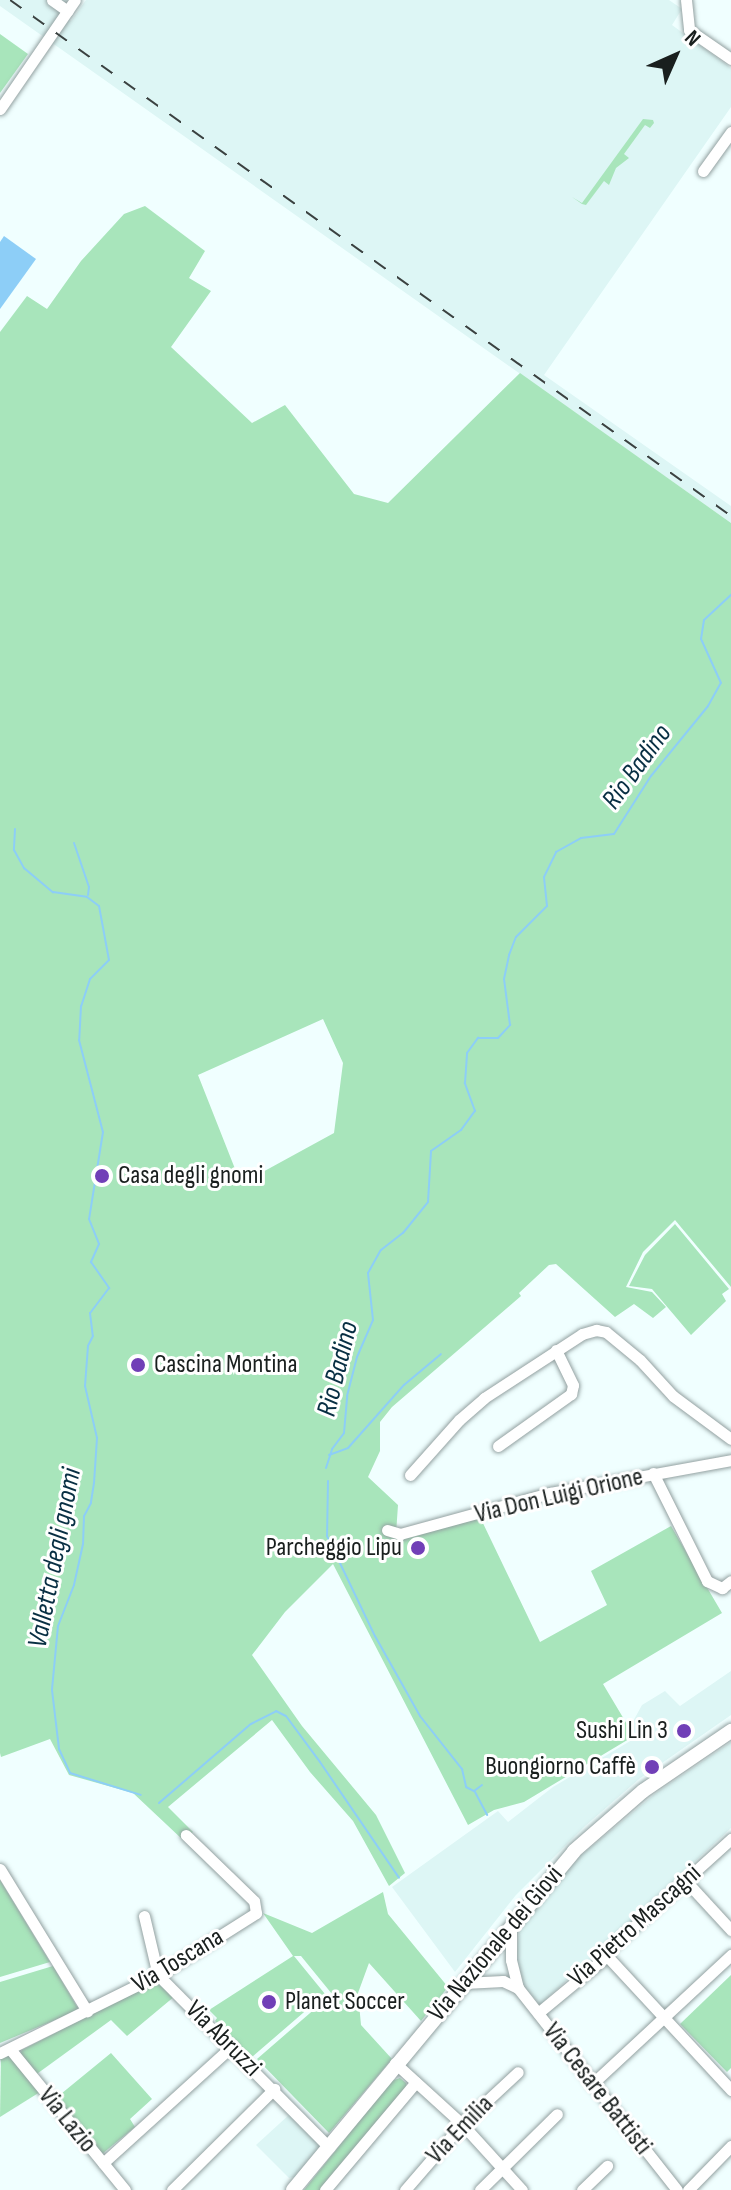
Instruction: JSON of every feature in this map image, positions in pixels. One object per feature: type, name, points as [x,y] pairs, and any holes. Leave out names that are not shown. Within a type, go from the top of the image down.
[{"type":"main road","name":"Via Nazionale dei Giovi","points":[[293,2190],[555,1872],[605,1822],[643,1791],[731,1731]]},
{"type":"street","points":[[52,0],[68,11]]},
{"type":"street","points":[[0,109],[75,0]]},
{"type":"street","points":[[686,0],[689,30],[730,59]]},
{"type":"street","points":[[703,171],[731,132]]},
{"type":"street","points":[[410,1475],[437,1442],[484,1398],[582,1334],[596,1330],[606,1332],[640,1360],[673,1396],[731,1439]]},
{"type":"street","points":[[498,1446],[571,1394],[573,1385],[556,1350]]},
{"type":"street","name":"Via Don Luigi Orione","points":[[387,1530],[400,1534],[459,1520],[531,1497],[731,1460]]},
{"type":"street","points":[[653,1473],[707,1581],[722,1588],[731,1581]]},
{"type":"street","name":"Via Toscana","points":[[5,2051],[158,1975],[258,1909],[186,1835]]},
{"type":"street","name":"Via Pietro Mascagni","points":[[538,2013],[607,1956],[608,1950],[731,1839]]},
{"type":"street","points":[[0,1869],[87,2011]]},
{"type":"street","points":[[685,1880],[731,1930]]},
{"type":"street","points":[[144,1916],[158,1975]]},
{"type":"street","name":"Via Cesare Battisti","points":[[511,1928],[511,1960],[518,1988],[677,2190]]},
{"type":"street","points":[[592,2084],[731,1955]]},
{"type":"street","points":[[607,1956],[731,2090]]},
{"type":"street","points":[[490,1981],[486,1958],[511,1960]]},
{"type":"street","name":"Via Abruzzi","points":[[158,1975],[232,2046],[329,2147]]},
{"type":"street","points":[[464,1983],[503,1981],[518,1988]]},
{"type":"street","points":[[103,2163],[232,2046]]},
{"type":"street","name":"Via Lazio","points":[[5,2051],[125,2190]]},
{"type":"street","points":[[395,2063],[462,2124],[522,2190]]},
{"type":"street","name":"Via Emilia","points":[[405,2190],[462,2124],[518,2072]]},
{"type":"street","points":[[325,2190],[416,2082]]},
{"type":"street","points":[[172,2190],[274,2089]]},
{"type":"street","points":[[480,2190],[557,2114]]},
{"type":"street","points":[[688,2190],[731,2146]]},
{"type":"street","points":[[582,2190],[607,2166]]},
{"type":"shaded area","points":[[0,0],[67,0],[59,12],[71,21],[86,0],[669,0],[682,9],[672,25],[731,68],[731,107],[544,375],[731,506],[731,523],[0,6]]},
{"type":"shaded area","points":[[731,1671],[731,1715],[639,1779],[585,1826],[516,1895],[455,1972],[392,1887],[498,1811],[508,1822],[553,1787],[637,1737],[631,1725],[642,1705],[665,1691],[680,1706]]},
{"type":"shaded area","points":[[731,1742],[731,1828],[540,2005],[522,1984],[516,1961],[520,1925],[579,1857],[656,1793]]},
{"type":"shaded area","points":[[291,2113],[322,2144],[295,2177],[289,2178],[256,2145]]},
{"type":"green space","points":[[0,34],[28,54],[0,93]]},
{"type":"green space","points":[[643,119],[653,120],[654,123],[650,128],[645,125],[624,154],[629,158],[616,168],[609,185],[604,181],[586,205],[582,204],[572,197],[582,203]]},
{"type":"green space","points":[[145,206],[205,251],[189,278],[211,291],[171,347],[252,423],[285,405],[354,494],[388,503],[520,373],[731,523],[731,1287],[675,1220],[643,1252],[626,1287],[652,1292],[666,1307],[653,1318],[634,1304],[615,1317],[556,1264],[549,1265],[519,1293],[521,1296],[392,1407],[380,1422],[380,1451],[368,1477],[398,1505],[396,1534],[480,1517],[540,1642],[607,1605],[591,1571],[671,1526],[722,1613],[603,1684],[634,1736],[524,1802],[494,1810],[468,1825],[333,1564],[285,1612],[252,1655],[302,1726],[376,1815],[405,1873],[389,1886],[353,1821],[310,1772],[272,1720],[168,1807],[193,1832],[183,1840],[133,1793],[69,1775],[50,1739],[1,1757],[0,1753],[0,332],[27,296],[47,309],[81,261],[124,214]],"holes":[[[323,1019],[343,1063],[334,1133],[241,1184],[198,1075]]]},
{"type":"green space","points":[[675,1224],[729,1289],[722,1294],[726,1301],[691,1335],[652,1289],[629,1286],[645,1255]]},
{"type":"green space","points":[[0,1880],[50,1962],[0,1977]]},
{"type":"green space","points":[[383,1892],[388,1914],[448,1987],[421,2021],[369,1963],[358,1993],[361,2025],[392,2059],[329,2133],[257,2059],[332,1994],[301,1956],[294,1956],[325,1994],[252,2057],[215,2021],[217,2018],[209,2010],[293,1956],[263,1913],[312,1933]]},
{"type":"green space","points":[[53,1966],[79,2010],[0,2043],[0,1982]]},
{"type":"green space","points":[[731,1975],[731,2068],[727,2072],[680,2024]]},
{"type":"green space","points":[[155,1982],[175,1996],[127,2036],[111,2020],[34,2076],[20,2054],[22,2050]]},
{"type":"green space","points":[[111,2053],[152,2099],[130,2119],[135,2127],[102,2154],[56,2098]]},
{"type":"green space","points":[[1,2054],[9,2056],[40,2092],[0,2117]]},
{"type":"green space","points":[[400,2078],[406,2087],[321,2190],[304,2190],[391,2081]]},
{"type":"water","points":[[4,236],[36,259],[0,309],[0,242]]},
{"type":"waterway","name":"Rio Badino","points":[[326,1468],[332,1449],[344,1433],[347,1396],[357,1357],[373,1320],[368,1273],[381,1250],[403,1233],[428,1202],[431,1151],[461,1130],[475,1111],[465,1083],[467,1053],[478,1038],[498,1038],[510,1025],[504,979],[516,937],[547,906],[544,877],[556,852],[581,838],[614,834],[651,776],[708,706],[721,683],[701,639],[704,620],[731,595]]},
{"type":"waterway","name":"Valletta degli gnomi","points":[[15,829],[14,850],[24,868],[53,892],[87,897],[99,906],[109,960],[90,979],[81,1006],[79,1040],[103,1132],[89,1219],[99,1244],[91,1262],[109,1288],[90,1313],[93,1336],[88,1346],[85,1386],[97,1438],[94,1483],[91,1503],[84,1516],[83,1544],[74,1585],[58,1626],[52,1690],[59,1749],[70,1773],[141,1795]]},
{"type":"waterway","points":[[74,843],[89,887],[88,895]]},
{"type":"waterway","points":[[329,1455],[348,1448],[404,1385],[441,1354]]},
{"type":"waterway","name":"Rio Badino","points":[[328,1481],[327,1536],[375,1636],[420,1716],[462,1769],[466,1787],[474,1791],[482,1785]]},
{"type":"waterway","points":[[159,1803],[251,1724],[276,1711],[286,1716],[320,1762],[399,1878]]},
{"type":"waterway","points":[[475,1792],[487,1815]]},
{"type":"railway","points":[[10,0],[731,516]]},
{"type":"place","name":"Casa degli gnomi","points":[[102,1176]]},
{"type":"place","name":"Cascina Montina","points":[[138,1365]]},
{"type":"place","name":"Parcheggio Lipu","points":[[418,1548]]},
{"type":"place","name":"Sushi Lin 3","points":[[684,1731]]},
{"type":"place","name":"Buongiorno Caffè","points":[[652,1767]]},
{"type":"place","name":"Planet Soccer","points":[[269,2002]]}]
